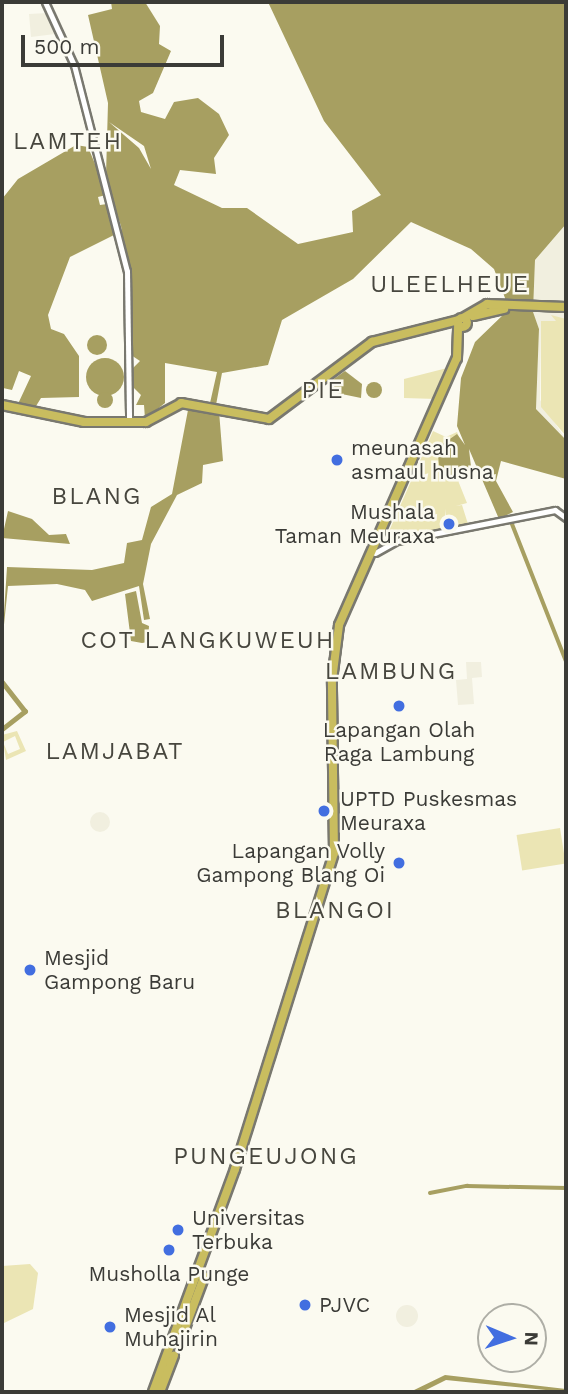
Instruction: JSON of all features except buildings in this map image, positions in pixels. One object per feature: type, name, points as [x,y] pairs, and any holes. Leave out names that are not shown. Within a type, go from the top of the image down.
[{"type":"highway","points":[[2,405],[62,420],[146,422],[177,404],[210,406],[269,419],[372,342],[462,322],[484,310],[503,307],[566,309]]},
{"type":"highway","points":[[160,1392],[237,1170],[337,853],[338,651],[375,553],[458,366],[462,322]]},
{"type":"highway","points":[[153,1392],[237,1170],[334,853],[337,634],[457,358],[462,322]]},
{"type":"street","points":[[45,2],[73,60],[129,282],[129,423]]},
{"type":"street","points":[[375,553],[397,541],[555,510],[566,518]]},
{"type":"street","points":[[382,537],[397,541]]},
{"type":"shaded area","points":[[111,2],[145,2],[160,26],[159,44],[171,51],[153,93],[139,101],[141,112],[165,119],[174,102],[198,98],[219,114],[229,135],[214,158],[216,174],[180,170],[174,185],[222,208],[247,208],[298,244],[353,232],[352,211],[381,195],[324,121],[268,2],[566,2],[566,224],[535,260],[533,312],[539,329],[536,409],[566,440],[566,479],[501,461],[496,481],[513,512],[499,519],[469,449],[471,467],[451,478],[440,472],[437,448],[457,434],[465,445],[457,426],[461,378],[475,342],[505,313],[505,298],[494,269],[471,249],[411,222],[353,279],[282,320],[268,365],[222,373],[216,405],[210,403],[217,372],[165,363],[165,403],[145,419],[144,405],[136,405],[141,395],[130,384],[130,371],[140,361],[128,353],[130,283],[121,226],[110,194],[98,197],[100,205],[107,204],[114,235],[70,257],[48,315],[51,329],[64,334],[79,356],[79,397],[41,398],[33,411],[17,406],[31,376],[19,371],[12,390],[3,388],[2,199],[18,179],[76,145],[88,147],[100,176],[106,175],[108,103],[88,15],[112,9]]},
{"type":"shaded area","points":[[47,13],[55,34],[31,37],[29,14]]},
{"type":"shaded area","points":[[566,224],[566,354],[541,321],[540,400],[566,440],[536,409],[539,329],[533,314],[535,260]]},
{"type":"shaded area","points":[[551,315],[566,319],[566,436],[541,407],[541,321],[556,321]]},
{"type":"shaded area","points":[[97,335],[104,338],[107,345],[104,352],[97,355],[90,352],[87,345],[90,338]]},
{"type":"shaded area","points":[[105,358],[118,364],[124,377],[118,390],[105,396],[92,390],[86,377],[92,364]]},
{"type":"shaded area","points":[[451,367],[436,399],[404,398],[404,379]]},
{"type":"shaded area","points":[[345,371],[362,384],[361,398],[332,392],[331,381]]},
{"type":"shaded area","points":[[371,382],[377,382],[382,390],[380,396],[371,398],[366,393],[366,387]]},
{"type":"shaded area","points":[[105,392],[113,400],[105,408],[97,400]]},
{"type":"shaded area","points":[[188,410],[219,411],[223,461],[203,465],[202,483],[177,495],[151,544],[143,584],[150,619],[144,620],[139,586],[92,601],[85,590],[57,584],[8,586],[2,644],[7,567],[92,570],[124,563],[127,543],[142,540],[151,507],[172,494]]},
{"type":"shaded area","points":[[433,431],[446,437],[457,432],[472,468],[457,478],[467,503],[456,506],[462,505],[468,524],[448,529],[445,509],[446,529],[386,538]]},
{"type":"shaded area","points":[[8,511],[32,519],[49,535],[66,534],[70,544],[2,538]]},
{"type":"shaded area","points":[[136,591],[142,623],[149,626],[148,642],[131,641],[125,594]]},
{"type":"shaded area","points":[[466,662],[481,662],[482,677],[472,678],[474,704],[458,705],[456,680],[467,679]]},
{"type":"shaded area","points":[[17,731],[26,751],[6,760],[3,742],[2,735]],"holes":[[[15,736],[20,749],[8,754],[3,742]]]},
{"type":"shaded area","points":[[96,812],[104,812],[110,822],[104,832],[96,832],[90,826],[90,818]]},
{"type":"shaded area","points":[[560,828],[566,864],[522,870],[517,835]]},
{"type":"shaded area","points":[[30,1264],[38,1273],[33,1309],[2,1324],[2,1266]]},
{"type":"shaded area","points":[[407,1305],[417,1312],[418,1316],[411,1326],[407,1327],[397,1320],[396,1316],[403,1306]]},
{"type":"shaded area","points":[[445,1375],[566,1389],[566,1392],[446,1380],[422,1392],[410,1392]]},
{"type":"pier","points":[[109,122],[144,146],[151,169],[139,148]]},
{"type":"waterway","points":[[510,518],[566,660]]},
{"type":"waterway","points":[[2,682],[25,711],[2,729]]},
{"type":"waterway","points":[[430,1193],[467,1186],[566,1188]]},
{"type":"place","name":"meunasah asmaul husna","points":[[337,460]]},
{"type":"place","name":"Mushala Taman Meuraxa","points":[[449,524]]},
{"type":"place","name":"Lapangan Olah Raga Lambung","points":[[399,706]]},
{"type":"place","name":"UPTD Puskesmas Meuraxa","points":[[324,811]]},
{"type":"place","name":"Lapangan Volly Gampong Blang Oi","points":[[399,863]]},
{"type":"place","name":"Mesjid Gampong Baru","points":[[30,970]]},
{"type":"place","name":"Universitas Terbuka","points":[[178,1230]]},
{"type":"place","name":"Musholla Punge","points":[[169,1250]]},
{"type":"place","name":"PJVC","points":[[305,1305]]},
{"type":"place","name":"Mesjid Al Muhajirin","points":[[110,1327]]},
{"type":"district","name":"LAMTEH","points":[[68,142]]},
{"type":"district","name":"ULEELHEUE","points":[[450,285]]},
{"type":"district","name":"PIE","points":[[323,391]]},
{"type":"district","name":"BLANG","points":[[97,497]]},
{"type":"district","name":"COT LANGKUWEUH","points":[[208,641]]},
{"type":"district","name":"LAMBUNG","points":[[391,672]]},
{"type":"district","name":"LAMJABAT","points":[[115,752]]},
{"type":"district","name":"BLANGOI","points":[[335,911]]},
{"type":"district","name":"PUNGEUJONG","points":[[266,1157]]}]
